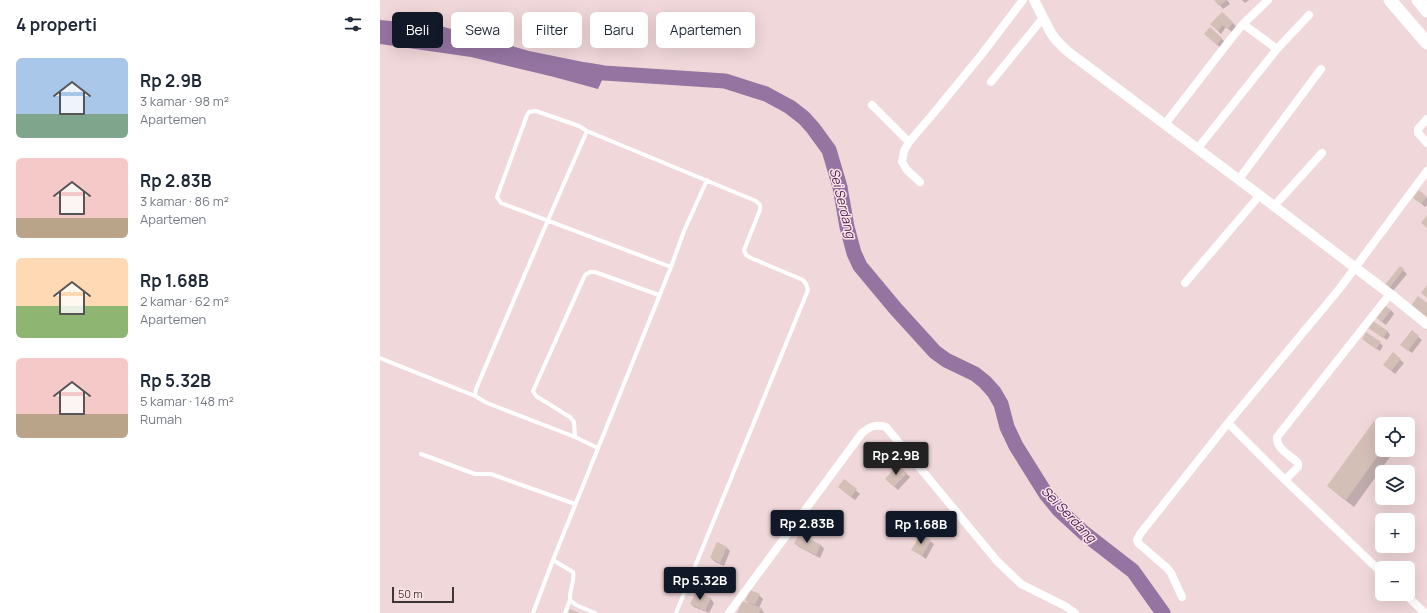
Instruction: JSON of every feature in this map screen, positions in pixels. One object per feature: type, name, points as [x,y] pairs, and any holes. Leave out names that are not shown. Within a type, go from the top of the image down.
[{"type":"highway","points":[[1390,0],[1427,43]]},
{"type":"highway","points":[[1418,0],[1427,11]]},
{"type":"street","points":[[920,182],[907,170],[902,162],[904,151],[909,142],[982,54],[1024,0]]},
{"type":"street","points":[[1034,0],[1056,40],[1067,51],[1239,179],[1427,324]]},
{"type":"street","points":[[1165,124],[1243,24],[1268,0]]},
{"type":"street","points":[[1198,148],[1278,49],[1308,16]]},
{"type":"street","points":[[991,82],[1043,18]]},
{"type":"street","points":[[1243,24],[1278,49]]},
{"type":"street","points":[[1239,179],[1321,70]]},
{"type":"street","points":[[872,105],[909,142]]},
{"type":"street","points":[[1427,119],[1418,129],[1418,133],[1427,143]]},
{"type":"street","points":[[1274,206],[1322,153]]},
{"type":"street","points":[[1182,597],[1171,573],[1138,543],[1138,538],[1228,423],[1356,268],[1427,171]]},
{"type":"street","points":[[1185,283],[1260,195]]},
{"type":"street","points":[[1287,479],[1298,467],[1297,462],[1279,446],[1277,441],[1278,437],[1390,294]]},
{"type":"street","points":[[1228,423],[1375,566]]},
{"type":"street","points":[[730,613],[862,433],[870,426],[877,424],[886,427],[996,562],[1022,584],[1065,606],[1075,613]]},
{"type":"street","points":[[1413,601],[1426,613]]},
{"type":"lane","points":[[671,267],[501,203],[497,199],[529,112],[536,111],[579,126],[587,131],[759,203],[760,210],[744,250],[746,255],[803,280],[808,290],[676,613]]},
{"type":"lane","points":[[475,396],[476,389],[587,131]]},
{"type":"lane","points":[[533,613],[575,504],[671,267],[684,230],[707,180]]},
{"type":"lane","points":[[575,438],[574,422],[570,416],[536,396],[533,391],[585,275],[590,272],[595,272],[659,295]]},
{"type":"lane","points":[[380,358],[598,448]]},
{"type":"lane","points":[[421,454],[475,474],[491,474],[575,504]]},
{"type":"lane","points":[[553,560],[573,572],[574,578],[570,600],[565,613]]},
{"type":"lane","points":[[570,600],[576,605],[595,613]]},
{"type":"shaded area","points":[[380,20],[392,21],[392,46],[380,44]]},
{"type":"shaded area","points":[[443,27],[451,29],[451,48],[514,48],[514,47],[608,67],[598,89],[471,57],[408,48],[443,48]]},
{"type":"building","points":[[1214,0],[1227,0],[1219,6]]},
{"type":"building","points":[[1222,12],[1233,22],[1228,29],[1222,25],[1218,31],[1210,24]]},
{"type":"building","points":[[1210,27],[1222,38],[1217,45],[1204,34]]},
{"type":"building","points":[[1419,190],[1427,197],[1421,204],[1413,198]]},
{"type":"building","points":[[1427,215],[1427,228],[1421,223]]},
{"type":"building","points":[[1400,266],[1404,269],[1388,290],[1384,286]]},
{"type":"building","points":[[1427,285],[1427,298],[1421,293]]},
{"type":"building","points":[[1418,296],[1427,303],[1427,320],[1409,308]]},
{"type":"building","points":[[1383,304],[1391,310],[1382,322],[1374,316]]},
{"type":"building","points":[[1373,321],[1388,331],[1383,338],[1368,328]]},
{"type":"building","points":[[1412,330],[1419,336],[1408,351],[1400,345]]},
{"type":"building","points":[[1366,332],[1381,342],[1376,349],[1362,339]]},
{"type":"building","points":[[1393,352],[1401,359],[1391,371],[1383,365]]},
{"type":"building","points":[[1374,421],[1375,457],[1377,457],[1346,500],[1327,486]]},
{"type":"building","points":[[898,464],[907,473],[894,487],[885,479]]},
{"type":"building","points":[[844,479],[857,489],[851,497],[838,487]]},
{"type":"building","points":[[799,533],[821,545],[816,555],[794,544]]},
{"type":"building","points":[[921,534],[931,540],[922,556],[911,550]]},
{"type":"building","points":[[717,542],[727,547],[720,563],[710,558]]},
{"type":"building","points":[[750,590],[760,594],[755,605],[745,601]]},
{"type":"building","points":[[696,591],[711,598],[705,611],[690,604]]},
{"type":"building","points":[[742,601],[762,608],[759,613],[737,613]]},
{"type":"building","points":[[570,609],[580,613],[568,613]]},
{"type":"waterway","name":"Sei Serdang","points":[[586,70],[604,73],[725,81],[766,94],[790,107],[804,118],[829,150],[840,187],[847,227],[854,253],[860,266],[895,308],[935,352],[946,360],[975,374],[994,392],[1001,404],[1007,427],[1016,446],[1046,494],[1059,510],[1084,533],[1133,571],[1163,613]]}]
